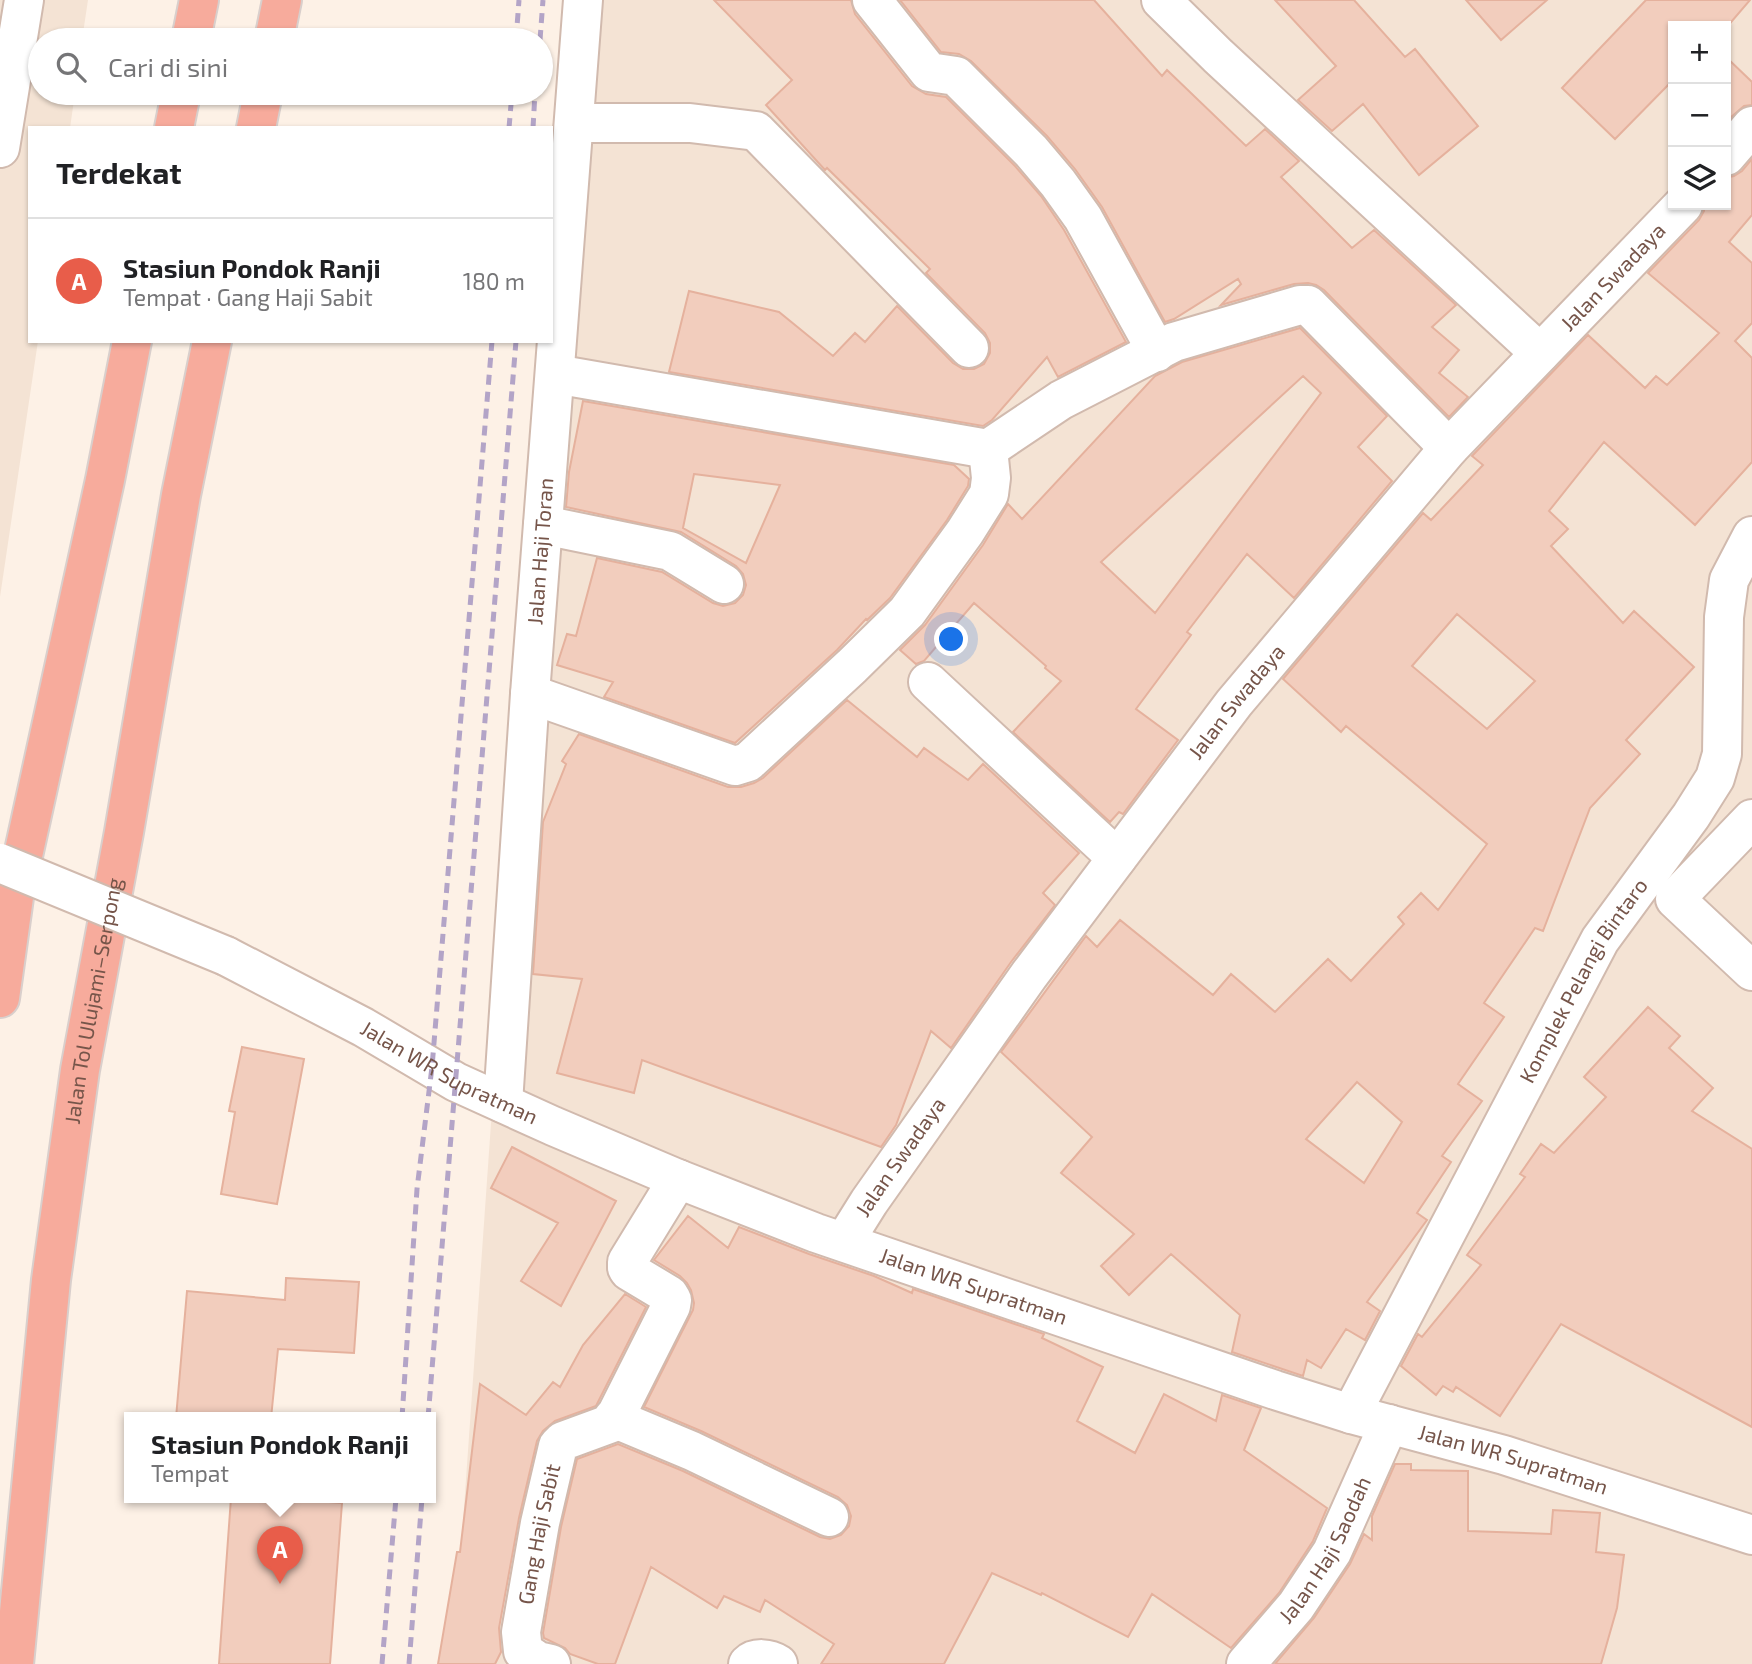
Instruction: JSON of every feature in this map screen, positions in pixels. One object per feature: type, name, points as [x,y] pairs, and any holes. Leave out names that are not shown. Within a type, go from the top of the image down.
[{"type":"highway","points":[[193,28],[199,0]]},
{"type":"highway","points":[[276,28],[282,0]]},
{"type":"highway","points":[[174,126],[179,105]]},
{"type":"highway","points":[[256,126],[261,105]]},
{"type":"highway","points":[[0,998],[14,897],[105,480],[132,343]]},
{"type":"highway","name":"Jalan Tol Ulujami–Serpong","points":[[14,1664],[51,1280],[80,1070],[124,832],[181,495],[212,343]]},
{"type":"street","points":[[0,148],[23,0]]},
{"type":"street","name":"Jalan Haji Toran","points":[[503,1103],[530,694],[574,123],[587,0]]},
{"type":"street","points":[[872,0],[929,72],[956,76],[1031,151],[1058,183],[1083,218],[1157,352]]},
{"type":"street","points":[[1161,0],[1218,56],[1540,353]]},
{"type":"street","points":[[574,123],[690,123],[756,131],[969,348]]},
{"type":"street","points":[[1731,150],[1752,126]]},
{"type":"street","name":"Jalan Swadaya","points":[[844,1242],[869,1202],[1029,975],[1234,703],[1449,449],[1678,210]]},
{"type":"street","points":[[555,374],[988,449],[1061,400],[1174,342],[1300,305],[1308,305],[1449,449]]},
{"type":"street","points":[[530,694],[735,766],[748,762],[907,612],[989,494],[991,478],[988,449]]},
{"type":"street","points":[[543,525],[670,551],[724,584]]},
{"type":"street","name":"Komplek Pelangi Bintaro","points":[[1351,1414],[1600,940],[1691,816],[1715,778],[1722,754],[1724,617],[1729,579],[1752,536]]},
{"type":"street","points":[[928,682],[1117,858]]},
{"type":"street","points":[[1752,820],[1675,899],[1752,971]]},
{"type":"street","name":"Jalan WR Supratman","points":[[0,863],[226,956],[363,1027],[456,1082],[678,1179],[844,1242],[1275,1390],[1351,1414],[1504,1455],[1752,1535]]},
{"type":"street","points":[[678,1179],[627,1262],[629,1271],[669,1295],[672,1300],[614,1418],[692,1451],[829,1517]]},
{"type":"street","name":"Gang Haji Sabit","points":[[551,1664],[538,1661],[523,1651],[521,1632],[540,1523],[558,1446],[563,1441],[609,1424],[614,1418]]},
{"type":"street","name":"Jalan Haji Saodah","points":[[1246,1664],[1297,1606],[1332,1552],[1389,1424]]},
{"type":"street","points":[[748,1664],[761,1659],[772,1660],[778,1664]]},
{"type":"shaded area","points":[[0,0],[88,0],[84,28],[28,28],[28,105],[73,105],[70,126],[28,126],[28,343],[38,343],[0,597]]},
{"type":"shaded area","points":[[570,0],[1752,0],[1752,1664],[453,1664],[546,343],[553,343],[553,242]]},
{"type":"building","points":[[714,0],[851,0],[855,14],[912,86],[926,94],[946,97],[1041,196],[1064,230],[1126,342],[1058,377],[1047,357],[992,420],[983,426],[669,372],[689,291],[779,312],[833,356],[855,333],[865,342],[897,306],[953,363],[963,369],[974,369],[984,364],[990,353],[990,343],[985,333],[926,273],[930,269],[827,168],[825,170],[766,105],[792,80]]},
{"type":"building","points":[[900,0],[1094,0],[1162,76],[1167,70],[1246,146],[1265,129],[1299,161],[1281,177],[1352,248],[1374,230],[1456,305],[1432,327],[1459,350],[1439,373],[1468,397],[1449,417],[1324,290],[1308,283],[1294,284],[1221,305],[1241,284],[1238,279],[1165,322],[1102,207],[1075,169],[1047,136],[971,61],[959,54],[941,52]]},
{"type":"building","points":[[1275,0],[1354,0],[1405,57],[1415,49],[1478,126],[1419,175],[1363,104],[1332,131],[1298,100],[1336,66]]},
{"type":"building","points":[[1466,0],[1547,0],[1501,40]]},
{"type":"building","points":[[1646,0],[1750,0],[1731,22],[1668,21],[1668,85],[1615,139],[1562,88]]},
{"type":"building","points":[[1731,62],[1752,82],[1752,105],[1744,106],[1731,117]]},
{"type":"building","points":[[1752,159],[1752,215],[1729,242],[1752,263],[1752,323],[1735,341],[1752,358],[1752,462],[1695,525],[1604,442],[1549,511],[1568,529],[1551,546],[1623,623],[1634,611],[1694,667],[1626,740],[1640,754],[1590,808],[1543,931],[1535,928],[1484,1003],[1504,1017],[1458,1084],[1482,1101],[1442,1156],[1451,1162],[1417,1213],[1427,1220],[1367,1302],[1380,1311],[1365,1340],[1346,1329],[1321,1368],[1307,1360],[1303,1376],[1232,1352],[1240,1315],[1171,1254],[1129,1295],[1101,1266],[1134,1234],[1061,1173],[1092,1137],[1001,1052],[1086,936],[1097,947],[1120,920],[1213,995],[1231,974],[1275,1012],[1328,959],[1351,981],[1404,924],[1398,917],[1421,893],[1438,910],[1487,844],[1346,726],[1341,732],[1283,679],[1423,513],[1431,520],[1483,465],[1472,456],[1588,335],[1645,388],[1656,376],[1667,385],[1719,333],[1648,273],[1699,220],[1704,210],[1731,210],[1731,177]],"holes":[[[1457,614],[1535,681],[1487,729],[1412,666]],[[1357,1082],[1402,1122],[1364,1183],[1306,1139]]]},
{"type":"building","points":[[1300,328],[1387,416],[1358,447],[1392,481],[1294,598],[1247,554],[1187,632],[1191,635],[1136,709],[1178,740],[1123,814],[1119,812],[1110,822],[1013,732],[1061,681],[974,603],[924,661],[916,664],[900,650],[925,625],[983,545],[1008,504],[1022,519],[1155,376],[1182,362]],"holes":[[[1303,376],[1321,393],[1155,613],[1101,562]]]},
{"type":"building","points":[[583,401],[954,465],[969,479],[968,486],[947,520],[890,598],[735,743],[604,697],[613,682],[557,665],[567,634],[576,636],[597,558],[662,572],[713,603],[723,606],[735,603],[743,595],[746,585],[743,574],[736,566],[681,532],[566,507],[569,472]],"holes":[[[694,474],[780,485],[746,563],[683,528]]]},
{"type":"building","points":[[847,700],[917,757],[924,748],[968,780],[983,764],[1079,853],[1043,893],[1055,905],[951,1048],[931,1031],[896,1125],[881,1147],[642,1060],[634,1093],[557,1073],[582,979],[533,974],[543,822],[566,764],[562,761],[579,734],[728,787],[741,787],[763,778]]},
{"type":"building","points":[[1648,1007],[1680,1036],[1669,1048],[1713,1088],[1692,1111],[1752,1149],[1752,1427],[1561,1324],[1500,1416],[1456,1387],[1453,1392],[1443,1386],[1436,1395],[1401,1366],[1418,1334],[1422,1337],[1481,1265],[1467,1255],[1525,1177],[1520,1174],[1541,1144],[1554,1153],[1606,1097],[1584,1077]]},
{"type":"building","points":[[242,1047],[304,1059],[277,1204],[221,1194],[235,1112],[229,1111]]},
{"type":"building","points":[[512,1147],[616,1201],[561,1306],[521,1281],[558,1223],[491,1188]]},
{"type":"building","points":[[688,1216],[728,1248],[739,1227],[874,1276],[912,1293],[913,1289],[1044,1334],[1042,1338],[1103,1367],[1077,1421],[1135,1453],[1164,1394],[1216,1421],[1222,1395],[1261,1408],[1244,1450],[1327,1508],[1313,1541],[1279,1593],[1231,1648],[1152,1594],[1128,1637],[1042,1593],[1041,1595],[992,1573],[944,1664],[821,1664],[834,1644],[765,1600],[760,1612],[724,1596],[717,1608],[651,1567],[615,1664],[598,1664],[570,1654],[565,1648],[544,1638],[543,1633],[561,1527],[577,1459],[618,1444],[683,1471],[820,1537],[830,1539],[841,1535],[849,1526],[851,1516],[847,1505],[838,1497],[701,1431],[644,1407],[693,1310],[694,1303],[687,1283],[654,1260]]},
{"type":"building","points":[[286,1278],[359,1282],[354,1353],[278,1349],[272,1412],[177,1412],[187,1291],[285,1300]]},
{"type":"building","points":[[625,1294],[646,1307],[596,1406],[555,1421],[543,1431],[537,1441],[519,1518],[499,1628],[501,1652],[495,1664],[438,1664],[457,1552],[460,1552],[480,1384],[526,1415],[553,1382],[560,1387],[583,1345]]},
{"type":"building","points":[[1395,1464],[1411,1464],[1411,1470],[1468,1471],[1468,1531],[1551,1534],[1553,1510],[1600,1513],[1596,1552],[1624,1555],[1617,1608],[1601,1664],[1275,1664],[1314,1618],[1350,1564],[1364,1534],[1372,1540],[1372,1516]]},
{"type":"building","points":[[231,1503],[342,1503],[330,1664],[219,1664]]},
{"type":"railway","points":[[517,28],[519,0]]},
{"type":"railway","points":[[541,28],[543,0]]},
{"type":"railway","points":[[509,126],[511,105]]},
{"type":"railway","points":[[533,126],[534,105]]},
{"type":"railway","points":[[402,1412],[417,1189],[432,1067],[492,343]]},
{"type":"railway","points":[[428,1412],[516,343]]},
{"type":"railway","points":[[382,1664],[396,1503]]},
{"type":"railway","points":[[409,1664],[422,1503]]},
{"type":"place","name":"Stasiun Pondok Ranji","points":[[280,1584]]}]
